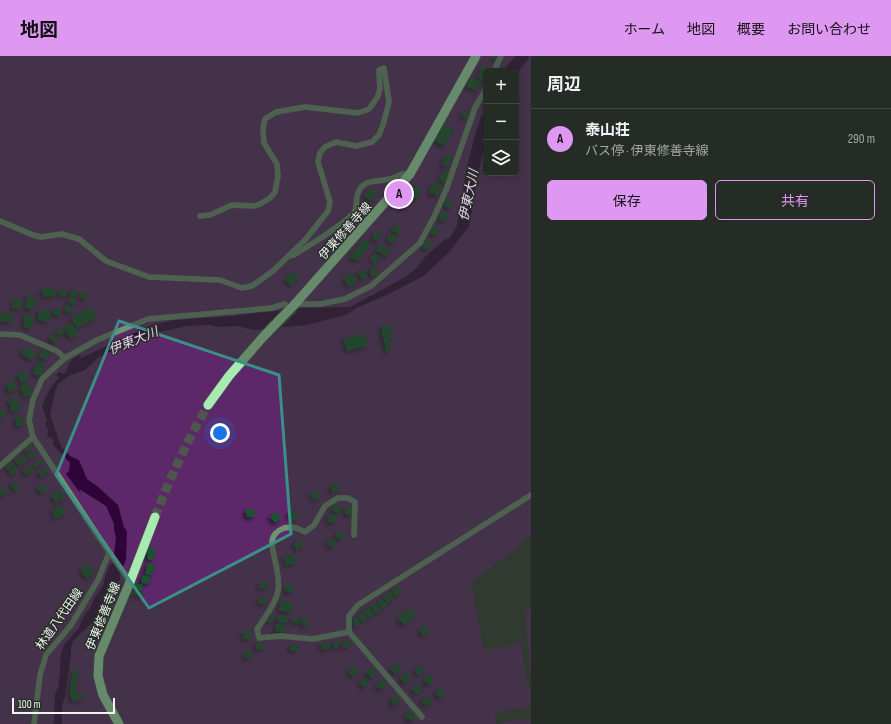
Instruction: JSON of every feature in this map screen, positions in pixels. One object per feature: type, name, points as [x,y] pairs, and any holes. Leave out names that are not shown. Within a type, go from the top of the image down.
[{"type":"main road","name":"伊東修善寺線","points":[[208,405],[228,376],[263,337],[287,307],[295,304],[410,174],[476,56]]},
{"type":"main road","name":"伊東修善寺線","points":[[119,724],[103,695],[98,676],[99,656],[155,517]]},
{"type":"street","points":[[495,68],[501,56]]},
{"type":"street","points":[[0,220],[33,235],[41,237],[62,234],[79,239],[106,261],[149,277],[220,280],[242,288],[252,286],[273,271],[306,239],[328,211],[330,202],[318,162],[320,153],[325,147],[336,142],[356,146],[372,142],[379,135],[389,102],[384,68],[379,70],[380,89],[377,98],[369,109],[358,113],[305,107],[276,112],[265,119],[263,128],[264,143],[277,164],[278,176],[275,192],[270,198],[254,206],[232,205],[210,215],[200,216]]},
{"type":"street","points":[[295,304],[321,304],[345,298],[371,286],[420,243],[438,209],[476,108],[483,95]]},
{"type":"street","points":[[287,256],[294,255],[341,224],[355,212],[358,193],[363,185],[370,181],[393,178],[402,173],[410,174]]},
{"type":"street","points":[[130,582],[109,553],[33,437],[29,420],[33,400],[42,379],[65,358],[97,340],[148,319],[287,307]]},
{"type":"street","points":[[0,334],[20,335],[57,351],[65,358]]},
{"type":"street","points":[[0,466],[33,437]]},
{"type":"street","points":[[422,717],[349,632],[349,616],[358,605],[531,495]]},
{"type":"street","points":[[349,632],[312,639],[281,636],[259,638],[257,629],[269,612],[278,591],[278,572],[272,540],[275,534],[280,530],[296,527],[305,532],[314,525],[325,506],[338,498],[348,498],[355,502],[354,535]]},
{"type":"street","name":"林道八代田線","points":[[34,724],[40,675],[46,655],[71,625],[98,580],[109,553]]},
{"type":"highlighted area","points":[[119,321],[279,375],[291,534],[149,608],[56,475]]},
{"type":"shaded area","points":[[0,56],[531,56],[531,536],[471,583],[484,651],[521,643],[527,682],[531,688],[531,707],[495,712],[496,724],[0,724]]},
{"type":"shaded area","points":[[531,608],[531,682],[525,610]]},
{"type":"shaded area","points":[[531,718],[531,724],[499,724],[499,723]]},
{"type":"water","points":[[469,180],[474,195],[473,208],[466,230],[450,251],[425,275],[393,292],[357,308],[346,315],[307,325],[255,330],[236,326],[187,326],[159,332],[129,343],[99,357],[85,370],[69,376],[58,384],[50,415],[61,446],[70,456],[79,460],[87,479],[118,505],[124,527],[127,531],[126,559],[120,575],[120,580],[113,588],[104,607],[101,608],[92,623],[73,641],[65,697],[62,706],[62,724],[53,724],[55,694],[59,685],[61,653],[64,645],[78,629],[86,612],[89,610],[104,584],[104,580],[110,565],[113,563],[116,538],[114,524],[106,506],[79,489],[81,494],[66,474],[69,471],[70,463],[53,445],[53,439],[47,436],[48,429],[45,424],[47,421],[42,407],[53,384],[59,378],[56,375],[59,372],[63,374],[66,372],[71,361],[77,356],[80,355],[81,358],[152,325],[175,320],[234,316],[304,308],[350,307],[405,277],[416,269],[425,257],[444,240],[450,238],[469,204]]},
{"type":"pier","points":[[294,307],[298,311],[280,330],[261,331],[282,309]]},
{"type":"building","points":[[490,56],[499,56],[496,60]]},
{"type":"building","points":[[484,65],[488,68],[483,68],[483,72],[480,70]]},
{"type":"building","points":[[481,72],[483,74],[482,81],[477,77]]},
{"type":"building","points":[[471,77],[480,82],[476,91],[466,86]]},
{"type":"building","points":[[464,110],[470,114],[466,119],[461,115]]},
{"type":"building","points":[[443,124],[454,129],[445,146],[434,141]]},
{"type":"building","points":[[446,154],[453,157],[448,167],[442,165]]},
{"type":"building","points":[[444,170],[450,172],[445,183],[439,180]]},
{"type":"building","points":[[434,182],[442,185],[438,196],[429,192]]},
{"type":"building","points":[[411,184],[422,190],[417,199],[407,193]]},
{"type":"building","points":[[370,188],[378,193],[372,201],[364,196]]},
{"type":"building","points":[[447,198],[453,201],[450,208],[444,206]]},
{"type":"building","points":[[401,199],[409,203],[405,209],[398,204]]},
{"type":"building","points":[[442,212],[448,214],[445,222],[439,219]]},
{"type":"building","points":[[395,225],[402,229],[399,235],[392,230]]},
{"type":"building","points":[[433,226],[439,228],[436,236],[430,233]]},
{"type":"building","points":[[375,231],[381,233],[378,241],[372,239]]},
{"type":"building","points":[[390,234],[398,238],[394,244],[387,240]]},
{"type":"building","points":[[364,239],[371,244],[357,261],[350,257]]},
{"type":"building","points":[[425,240],[432,243],[428,250],[422,248]]},
{"type":"building","points":[[380,244],[390,249],[387,256],[376,251]]},
{"type":"building","points":[[375,253],[380,257],[375,263],[370,259]]},
{"type":"building","points":[[375,266],[378,274],[372,277],[369,269]]},
{"type":"building","points":[[364,269],[368,277],[362,280],[358,272]]},
{"type":"building","points":[[293,271],[299,278],[291,286],[285,279]]},
{"type":"building","points":[[352,273],[358,282],[349,287],[344,278]]},
{"type":"building","points":[[55,287],[56,296],[43,297],[42,289]]},
{"type":"building","points":[[60,289],[67,290],[66,296],[59,295]]},
{"type":"building","points":[[71,289],[78,291],[77,297],[70,295]]},
{"type":"building","points":[[81,291],[88,293],[87,299],[80,297]]},
{"type":"building","points":[[27,296],[36,298],[33,310],[25,308]]},
{"type":"building","points":[[69,297],[76,298],[75,305],[68,303]]},
{"type":"building","points":[[13,299],[22,300],[22,309],[12,308]]},
{"type":"building","points":[[66,305],[73,307],[72,313],[65,311]]},
{"type":"building","points":[[91,307],[97,317],[77,328],[71,318]]},
{"type":"building","points":[[54,308],[61,309],[60,316],[53,314]]},
{"type":"building","points":[[39,309],[50,311],[50,322],[38,320]]},
{"type":"building","points":[[1,312],[13,313],[12,322],[0,321]]},
{"type":"building","points":[[25,314],[34,317],[31,329],[23,327]]},
{"type":"building","points":[[72,323],[78,334],[70,338],[64,328]]},
{"type":"building","points":[[390,324],[393,338],[389,339],[391,351],[386,352],[381,326]]},
{"type":"building","points":[[62,328],[65,333],[58,336],[55,331]]},
{"type":"building","points":[[51,334],[58,337],[55,343],[49,340]]},
{"type":"building","points":[[365,334],[368,346],[347,351],[344,338]]},
{"type":"building","points":[[25,347],[37,352],[32,360],[21,354]]},
{"type":"building","points":[[42,349],[50,352],[46,360],[39,357]]},
{"type":"building","points":[[37,362],[45,364],[42,376],[33,374]]},
{"type":"building","points":[[25,371],[29,380],[21,383],[17,373]]},
{"type":"building","points":[[14,381],[17,389],[9,392],[6,384]]},
{"type":"building","points":[[28,383],[33,395],[24,397],[20,386]]},
{"type":"building","points":[[16,398],[21,409],[12,412],[8,400]]},
{"type":"building","points":[[3,408],[6,416],[0,418],[0,409]]},
{"type":"building","points":[[22,415],[24,425],[16,426],[15,417]]},
{"type":"building","points":[[30,443],[33,447],[26,452],[23,448]]},
{"type":"building","points":[[34,450],[37,454],[29,459],[27,455]]},
{"type":"building","points":[[23,455],[27,461],[19,466],[15,460]]},
{"type":"building","points":[[40,459],[43,463],[35,468],[33,464]]},
{"type":"building","points":[[11,461],[15,465],[8,470],[5,466]]},
{"type":"building","points":[[31,465],[34,470],[26,475],[23,470]]},
{"type":"building","points":[[15,466],[18,470],[12,475],[9,471]]},
{"type":"building","points":[[46,467],[49,471],[41,477],[38,473]]},
{"type":"building","points":[[16,481],[19,489],[14,491],[11,483]]},
{"type":"building","points":[[43,483],[47,490],[41,494],[37,487]]},
{"type":"building","points":[[337,483],[340,490],[333,493],[330,485]]},
{"type":"building","points":[[7,488],[9,492],[1,496],[0,490]]},
{"type":"building","points":[[60,490],[65,497],[56,503],[51,496]]},
{"type":"building","points":[[317,490],[320,497],[312,500],[310,493]]},
{"type":"building","points":[[334,504],[342,506],[339,514],[332,511]]},
{"type":"building","points":[[61,505],[66,513],[56,519],[52,511]]},
{"type":"building","points":[[346,506],[354,509],[351,516],[344,513]]},
{"type":"building","points":[[246,509],[254,509],[254,517],[246,517]]},
{"type":"building","points":[[295,510],[299,516],[293,521],[288,514]]},
{"type":"building","points":[[276,512],[281,518],[275,523],[270,517]]},
{"type":"building","points":[[330,514],[338,516],[335,523],[327,521]]},
{"type":"building","points":[[338,531],[345,534],[342,540],[335,537]]},
{"type":"building","points":[[300,539],[304,546],[297,550],[293,544]]},
{"type":"building","points":[[329,539],[337,541],[334,547],[327,545]]},
{"type":"building","points":[[148,547],[155,548],[153,560],[147,559]]},
{"type":"building","points":[[295,555],[296,564],[285,565],[284,556]]},
{"type":"building","points":[[148,563],[155,564],[152,575],[145,574]]},
{"type":"building","points":[[88,564],[95,573],[87,579],[80,570]]},
{"type":"building","points":[[143,575],[149,576],[148,578],[151,579],[151,582],[148,581],[147,584],[141,583]]},
{"type":"building","points":[[260,582],[269,583],[267,589],[259,588]]},
{"type":"building","points":[[134,583],[143,585],[142,591],[133,589]]},
{"type":"building","points":[[286,585],[294,586],[293,593],[285,591]]},
{"type":"building","points":[[398,586],[403,592],[396,597],[392,591]]},
{"type":"building","points":[[132,590],[143,593],[142,597],[131,594]]},
{"type":"building","points":[[390,592],[394,598],[388,603],[383,597]]},
{"type":"building","points":[[259,597],[267,598],[266,604],[258,603]]},
{"type":"building","points":[[382,599],[388,605],[383,610],[377,602]]},
{"type":"building","points":[[281,601],[293,603],[291,613],[279,610]]},
{"type":"building","points":[[374,602],[381,610],[376,614],[370,606]]},
{"type":"building","points":[[368,607],[374,614],[370,618],[364,611]]},
{"type":"building","points":[[411,608],[416,614],[405,625],[397,618]]},
{"type":"building","points":[[363,612],[368,618],[363,622],[358,616]]},
{"type":"building","points":[[271,615],[275,617],[271,623],[267,621]]},
{"type":"building","points":[[278,616],[287,616],[287,623],[278,623]]},
{"type":"building","points":[[292,617],[300,618],[300,623],[292,622]]},
{"type":"building","points":[[356,617],[361,623],[356,626],[354,625],[353,619]]},
{"type":"building","points":[[302,618],[309,619],[307,627],[302,625]]},
{"type":"building","points":[[276,624],[285,625],[284,632],[275,631]]},
{"type":"building","points":[[425,625],[430,631],[423,636],[419,630]]},
{"type":"building","points":[[251,631],[251,639],[243,639],[243,632]]},
{"type":"building","points":[[349,640],[351,646],[343,648],[342,642]]},
{"type":"building","points":[[338,641],[339,647],[334,648],[332,642]]},
{"type":"building","points":[[329,642],[330,649],[322,650],[321,643]]},
{"type":"building","points":[[256,643],[264,643],[264,649],[256,649]]},
{"type":"building","points":[[290,644],[298,644],[298,651],[290,651]]},
{"type":"building","points":[[244,652],[252,652],[252,658],[244,658]]},
{"type":"building","points":[[396,663],[401,669],[395,674],[390,669]]},
{"type":"building","points":[[420,665],[425,670],[419,676],[414,671]]},
{"type":"building","points":[[353,666],[359,671],[353,677],[348,672]]},
{"type":"building","points":[[372,667],[377,672],[372,678],[366,672]]},
{"type":"building","points":[[74,669],[79,671],[77,695],[83,695],[84,698],[73,702],[70,693]]},
{"type":"building","points":[[405,673],[411,678],[405,684],[400,678]]},
{"type":"building","points":[[429,674],[434,679],[429,685],[423,680]]},
{"type":"building","points":[[364,677],[370,682],[364,688],[359,683]]},
{"type":"building","points":[[382,679],[387,685],[382,690],[376,685]]},
{"type":"building","points":[[417,684],[422,689],[417,695],[411,689]]},
{"type":"building","points":[[441,687],[446,693],[440,698],[435,693]]},
{"type":"building","points":[[395,695],[401,700],[395,706],[390,700]]},
{"type":"building","points":[[427,695],[433,700],[427,706],[421,701]]},
{"type":"building","points":[[411,710],[416,715],[411,721],[405,716]]},
{"type":"waterway","name":"伊東大川","points":[[513,68],[523,56]]},
{"type":"waterway","name":"伊東大川","points":[[463,225],[475,159],[483,131]]},
{"type":"tunnel","points":[[155,517],[179,460],[208,405]]},
{"type":"place","name":"泰山荘","points":[[399,194]]}]
